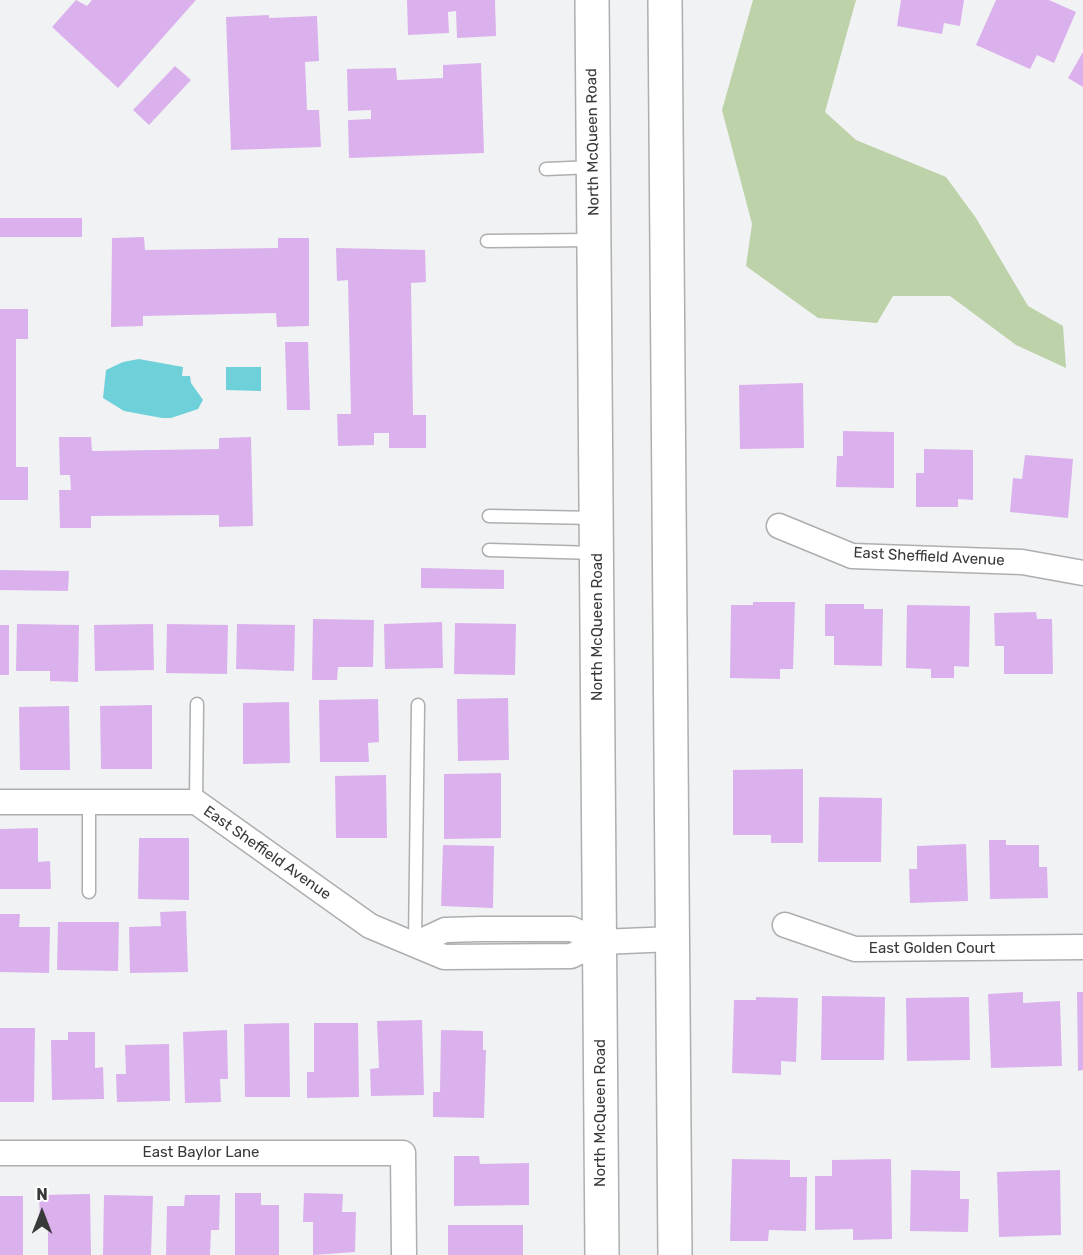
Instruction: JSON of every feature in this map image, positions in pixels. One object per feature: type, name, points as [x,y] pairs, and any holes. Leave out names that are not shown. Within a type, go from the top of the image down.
[{"type":"main road","name":"North McQueen Road","points":[[592,0],[602,1255]]},
{"type":"main road","points":[[665,0],[675,1255]]},
{"type":"street","name":"East Sheffield Avenue","points":[[779,526],[852,556],[1022,562],[1083,573]]},
{"type":"street","name":"East Sheffield Avenue","points":[[0,802],[196,802],[370,926],[444,957],[571,956],[601,942],[673,939]]},
{"type":"street","name":"East Golden Court","points":[[785,925],[855,949],[1083,947]]},
{"type":"street","name":"East Baylor Lane","points":[[0,1153],[403,1153],[404,1255]]},
{"type":"lane","points":[[546,168],[594,167]]},
{"type":"lane","points":[[487,241],[594,240]]},
{"type":"lane","points":[[489,516],[597,518]]},
{"type":"lane","points":[[489,550],[597,553]]},
{"type":"lane","points":[[196,802],[197,704]]},
{"type":"lane","points":[[415,944],[418,705]]},
{"type":"lane","points":[[89,802],[89,892]]},
{"type":"green space","points":[[753,0],[856,0],[825,112],[856,140],[946,177],[976,218],[1028,306],[1063,326],[1066,368],[1016,345],[950,296],[893,296],[877,323],[818,318],[746,266],[752,224],[722,110]]},
{"type":"water","points":[[139,359],[183,367],[182,376],[190,376],[191,383],[203,400],[198,409],[171,418],[162,418],[124,411],[103,398],[106,370],[123,362]]},
{"type":"water","points":[[226,367],[261,367],[261,391],[226,390]]},
{"type":"building","points":[[76,0],[87,6],[92,0],[196,0],[118,88],[52,27]]},
{"type":"building","points":[[407,0],[495,0],[496,36],[457,38],[456,11],[448,12],[449,33],[408,35]]},
{"type":"building","points":[[901,0],[964,0],[960,26],[944,23],[942,34],[897,26]]},
{"type":"building","points":[[996,0],[1049,0],[1076,12],[1054,63],[1037,55],[1030,69],[976,45]]},
{"type":"building","points":[[269,15],[269,18],[317,16],[319,61],[305,62],[307,110],[319,110],[321,147],[231,150],[226,17]]},
{"type":"building","points":[[1083,52],[1083,87],[1068,78]]},
{"type":"building","points":[[481,63],[484,153],[349,158],[348,120],[371,119],[371,110],[348,111],[347,69],[396,68],[397,80],[443,78],[443,65]]},
{"type":"building","points":[[175,66],[191,80],[149,125],[133,110]]},
{"type":"building","points":[[0,218],[82,218],[82,237],[0,237]]},
{"type":"building","points":[[144,237],[145,250],[278,248],[278,238],[309,238],[309,326],[277,327],[276,313],[143,316],[143,326],[111,327],[112,238]]},
{"type":"building","points":[[336,248],[425,250],[426,282],[411,283],[413,415],[426,415],[426,448],[389,448],[389,433],[374,433],[374,445],[338,446],[337,414],[351,414],[348,280],[337,281]]},
{"type":"building","points":[[0,309],[28,309],[28,339],[16,339],[16,467],[28,467],[28,500],[0,500]]},
{"type":"building","points":[[285,342],[308,342],[310,410],[287,410]]},
{"type":"building","points":[[803,383],[804,448],[740,449],[739,385]]},
{"type":"building","points":[[843,431],[894,432],[894,488],[836,487],[837,456],[843,456]]},
{"type":"building","points":[[59,437],[91,437],[92,451],[219,449],[219,438],[251,437],[253,526],[219,527],[219,515],[91,516],[91,528],[60,528],[59,490],[71,490],[70,475],[60,475]]},
{"type":"building","points":[[924,449],[973,450],[973,500],[958,499],[958,507],[916,507],[916,473],[924,473]]},
{"type":"building","points":[[1025,455],[1073,459],[1068,518],[1010,512],[1013,478],[1022,479]]},
{"type":"building","points":[[421,568],[504,570],[504,589],[421,588]]},
{"type":"building","points":[[0,570],[69,571],[68,591],[0,590]]},
{"type":"building","points":[[753,602],[795,602],[793,669],[780,669],[780,679],[730,678],[731,605],[753,605]]},
{"type":"building","points":[[825,604],[864,604],[864,609],[883,609],[882,666],[834,665],[834,636],[825,636]]},
{"type":"building","points":[[907,605],[970,606],[969,667],[954,666],[954,678],[931,678],[931,669],[906,668]]},
{"type":"building","points":[[1036,612],[1037,619],[1052,619],[1053,674],[1004,674],[1004,646],[995,646],[994,613]]},
{"type":"building","points":[[313,619],[374,620],[373,667],[338,667],[337,680],[312,680]]},
{"type":"building","points":[[442,622],[443,668],[385,669],[384,624]]},
{"type":"building","points":[[455,623],[516,624],[515,675],[454,674]]},
{"type":"building","points":[[17,624],[79,625],[78,682],[50,681],[50,671],[16,671]]},
{"type":"building","points":[[153,624],[154,670],[95,671],[94,625]]},
{"type":"building","points":[[167,624],[228,625],[227,674],[166,673]]},
{"type":"building","points":[[237,624],[295,625],[294,671],[236,669]]},
{"type":"building","points":[[0,625],[9,625],[9,675],[0,675]]},
{"type":"building","points":[[508,698],[509,760],[458,761],[457,699]]},
{"type":"building","points":[[378,699],[379,742],[368,743],[369,762],[320,762],[319,700]]},
{"type":"building","points":[[289,702],[290,763],[243,764],[243,703]]},
{"type":"building","points":[[152,705],[152,769],[101,769],[100,706]]},
{"type":"building","points":[[69,706],[70,770],[20,770],[19,707]]},
{"type":"building","points":[[803,769],[803,843],[771,843],[771,835],[733,835],[733,770]]},
{"type":"building","points":[[501,773],[501,838],[444,839],[444,774]]},
{"type":"building","points":[[386,775],[387,838],[336,838],[335,776]]},
{"type":"building","points":[[819,797],[882,798],[881,862],[818,862]]},
{"type":"building","points":[[38,828],[38,862],[50,861],[51,889],[0,889],[0,829]]},
{"type":"building","points":[[139,838],[189,838],[189,900],[138,899]]},
{"type":"building","points":[[989,840],[1006,840],[1006,845],[1039,845],[1039,867],[1047,867],[1048,898],[990,899]]},
{"type":"building","points":[[966,844],[968,901],[910,903],[909,869],[917,869],[917,846]]},
{"type":"building","points":[[443,845],[494,846],[493,908],[441,906]]},
{"type":"building","points":[[186,911],[188,972],[130,973],[129,927],[161,926],[160,912]]},
{"type":"building","points":[[0,914],[20,914],[19,927],[50,927],[49,973],[0,972]]},
{"type":"building","points":[[58,922],[119,922],[118,971],[57,970]]},
{"type":"building","points":[[1023,992],[1023,1003],[1060,1001],[1062,1066],[991,1068],[988,994]]},
{"type":"building","points":[[1077,992],[1083,992],[1083,1070],[1078,1071]]},
{"type":"building","points":[[822,996],[885,997],[884,1060],[821,1060]]},
{"type":"building","points":[[756,997],[798,998],[796,1062],[781,1061],[781,1075],[732,1073],[734,1000],[756,1000]]},
{"type":"building","points":[[969,997],[970,1060],[907,1061],[906,998]]},
{"type":"building","points":[[422,1020],[424,1095],[371,1096],[370,1069],[379,1068],[377,1021]]},
{"type":"building","points":[[289,1023],[290,1097],[245,1097],[244,1024]]},
{"type":"building","points":[[314,1023],[358,1023],[359,1097],[307,1098],[307,1072],[314,1072]]},
{"type":"building","points":[[0,1028],[35,1028],[34,1102],[0,1102]]},
{"type":"building","points":[[227,1030],[228,1079],[220,1079],[221,1102],[185,1103],[183,1032]]},
{"type":"building","points":[[441,1030],[483,1031],[483,1050],[486,1050],[484,1118],[433,1117],[433,1092],[440,1092]]},
{"type":"building","points":[[68,1032],[95,1032],[95,1068],[103,1067],[104,1099],[52,1100],[51,1040],[68,1040]]},
{"type":"building","points":[[169,1044],[170,1101],[117,1102],[116,1074],[126,1074],[125,1045]]},
{"type":"building","points":[[454,1156],[479,1156],[480,1164],[529,1163],[529,1205],[454,1206]]},
{"type":"building","points":[[732,1159],[790,1160],[790,1177],[807,1177],[806,1231],[769,1230],[768,1241],[730,1241]]},
{"type":"building","points":[[891,1159],[892,1239],[853,1240],[853,1229],[815,1230],[815,1176],[832,1176],[832,1160]]},
{"type":"building","points":[[911,1170],[960,1171],[960,1199],[969,1199],[968,1232],[910,1231]]},
{"type":"building","points":[[1060,1170],[1061,1235],[999,1237],[997,1172]]},
{"type":"building","points":[[235,1193],[261,1193],[261,1205],[279,1205],[279,1255],[235,1255]]},
{"type":"building","points":[[304,1193],[343,1194],[342,1212],[356,1212],[355,1252],[313,1255],[313,1222],[303,1222]]},
{"type":"building","points":[[90,1194],[91,1255],[48,1255],[48,1221],[40,1222],[39,1195]]},
{"type":"building","points":[[104,1195],[153,1196],[151,1255],[103,1255]]},
{"type":"building","points":[[185,1195],[220,1195],[219,1230],[211,1230],[210,1255],[166,1255],[167,1206],[184,1206]]},
{"type":"building","points":[[0,1196],[23,1196],[23,1255],[0,1255]]},
{"type":"building","points":[[448,1225],[523,1225],[523,1255],[448,1255]]}]
